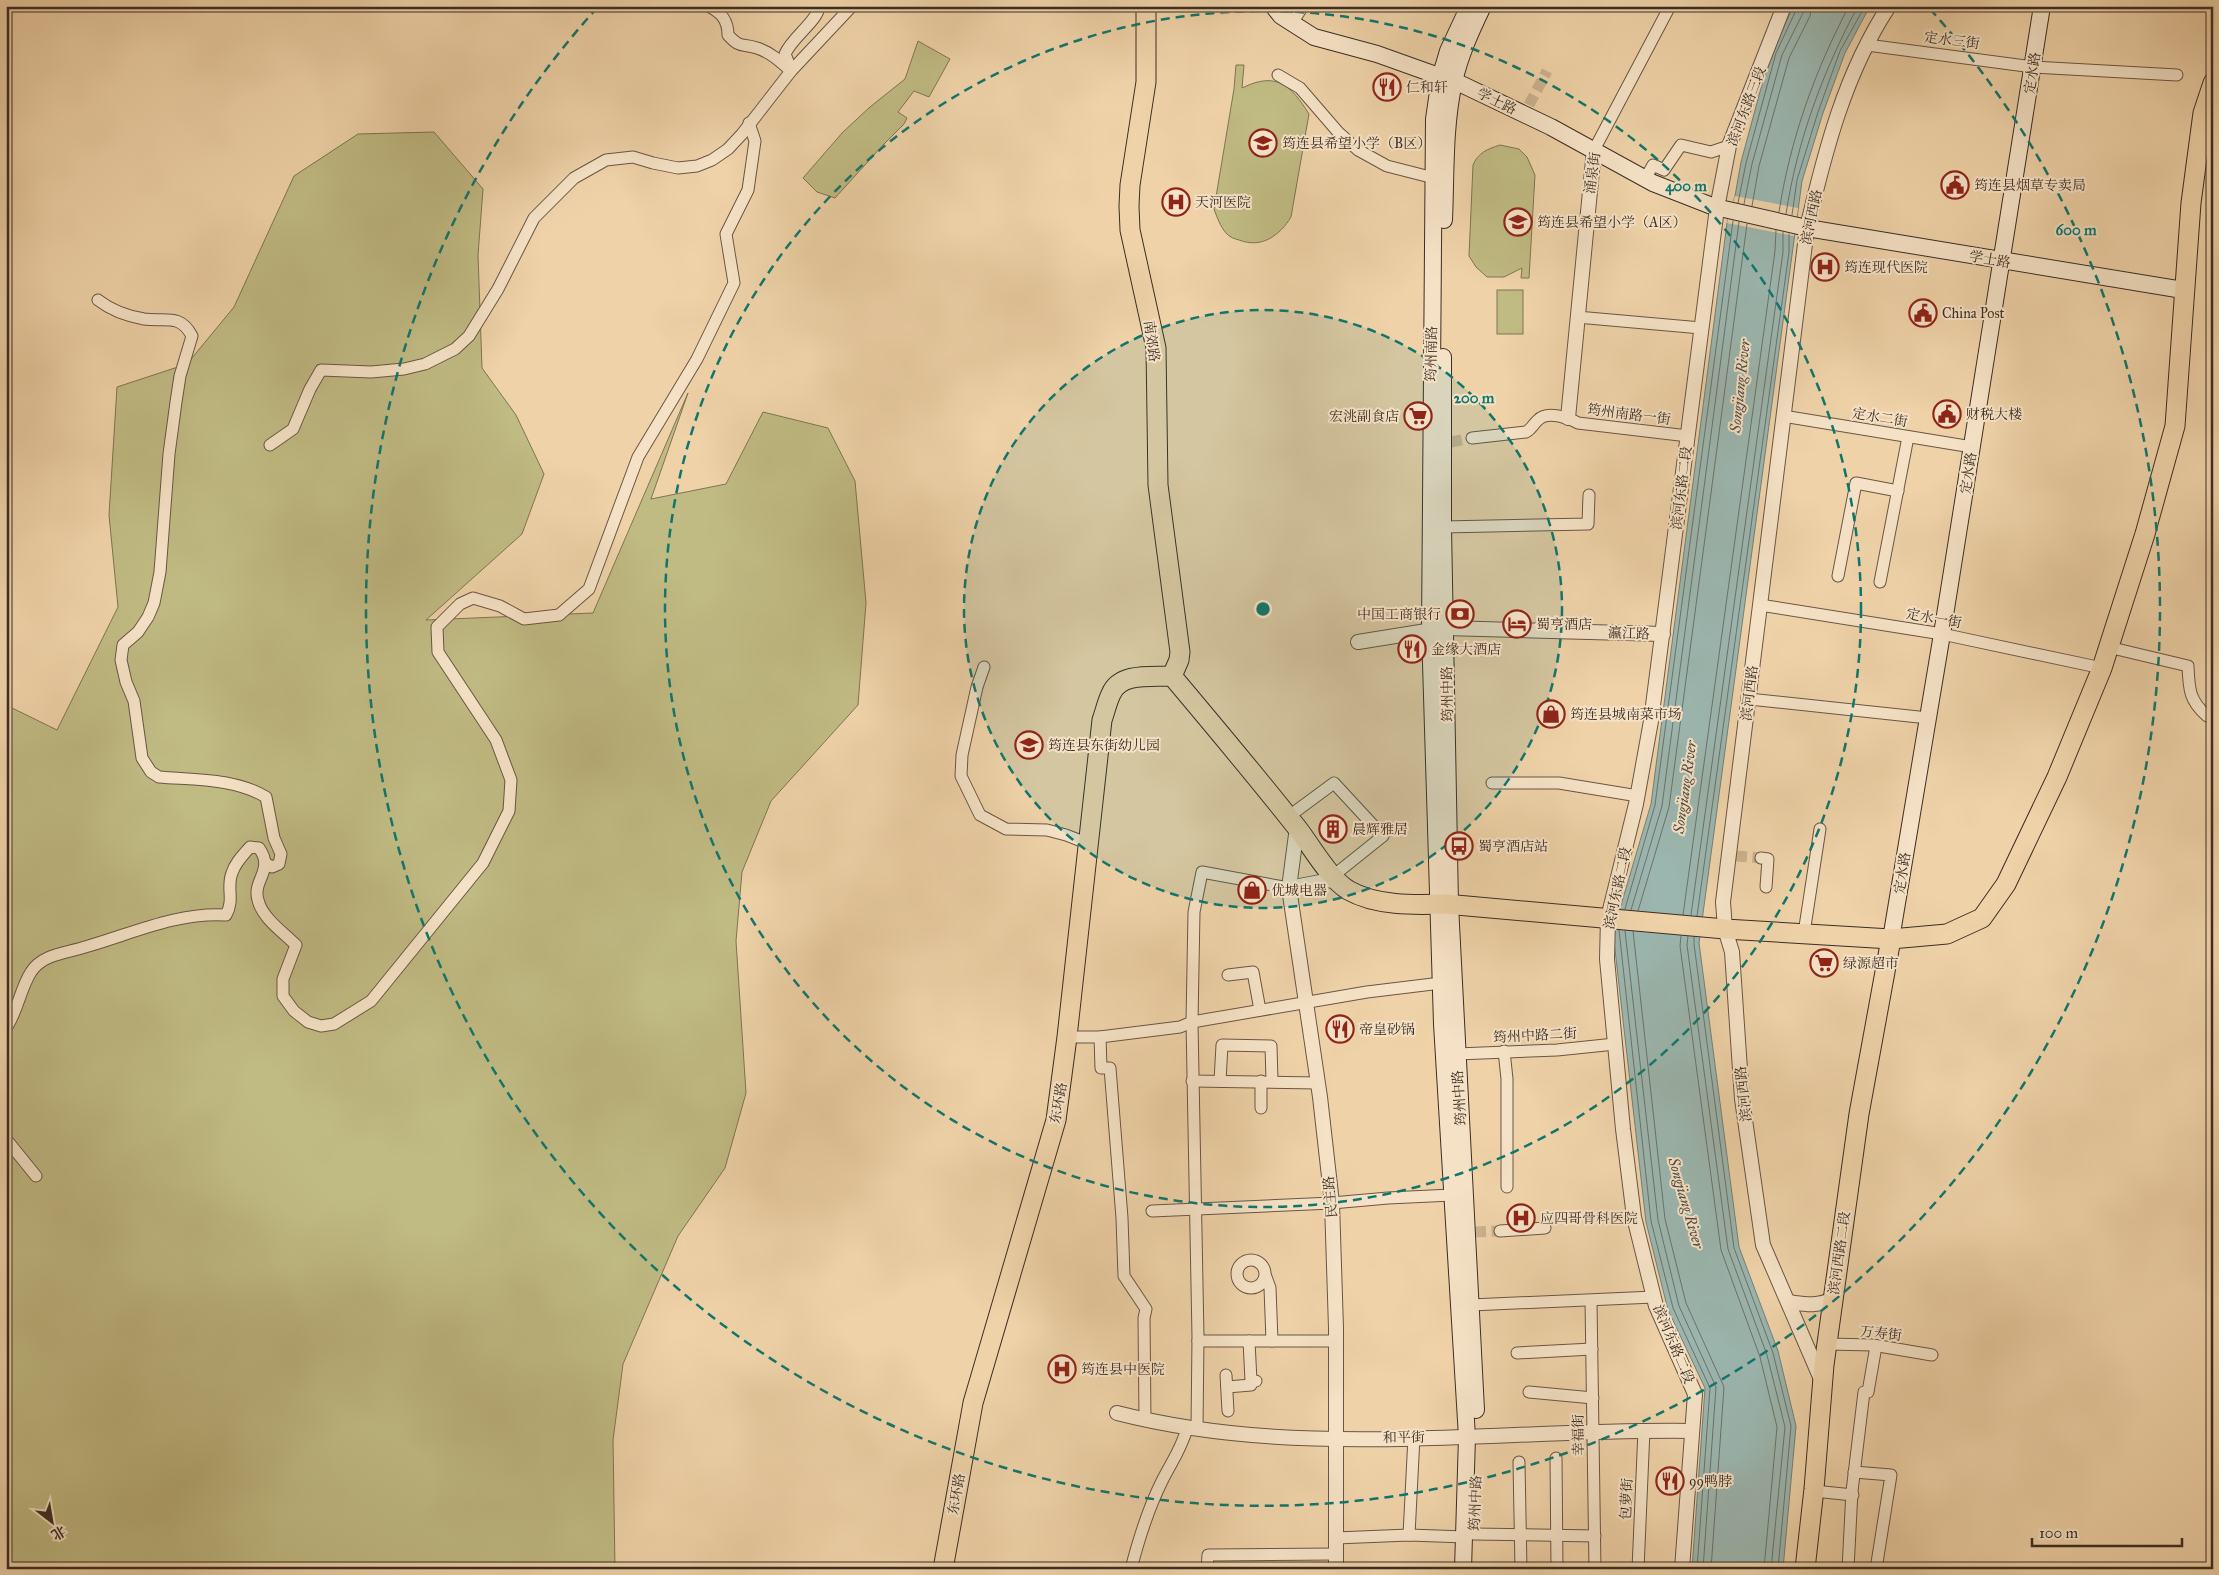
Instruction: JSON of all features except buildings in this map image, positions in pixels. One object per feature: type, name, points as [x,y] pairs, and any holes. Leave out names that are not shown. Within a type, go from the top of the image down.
[{"type":"main road","name":"南郊路","points":[[1146,6],[1146,82],[1130,185],[1129,206],[1130,230],[1156,348],[1158,485],[1180,652],[1179,660],[1172,676]]},
{"type":"main road","name":"学士路","points":[[1273,6],[1281,16],[1314,37],[1377,54],[1527,110],[1594,150],[1682,196],[1721,208],[1802,227],[2183,290]]},
{"type":"main road","points":[[1447,80],[1448,51],[1469,6]]},
{"type":"main road","points":[[1447,80],[1483,6]]},
{"type":"main road","name":"定水路","points":[[1891,939],[1942,634],[2042,6]]},
{"type":"main road","name":"筠州南路","points":[[1438,629],[1434,119],[1447,80]]},
{"type":"main road","name":"筠州南路","points":[[1438,629],[1447,443],[1442,261],[1448,120],[1447,80]]},
{"type":"main road","points":[[1172,676],[1292,822],[1336,879],[1346,889],[1371,900],[1725,929],[1804,932],[1891,939],[1947,934],[1982,918],[2006,884],[2077,732],[2102,668],[2144,534],[2175,426],[2190,204],[2203,113],[2213,83]]},
{"type":"main road","name":"筠州中路","points":[[1438,629],[1444,905],[1441,983],[1452,1195],[1472,1437]]},
{"type":"main road","name":"东环路","points":[[943,1569],[973,1404],[1056,1120],[1068,1037],[1102,720],[1111,692],[1117,685],[1132,678],[1172,676]]},
{"type":"main road","name":"筠州中路","points":[[1444,905],[1471,1233],[1472,1437],[1469,1535],[1472,1569]]},
{"type":"main road","name":"滨河西路二段","points":[[1805,1569],[1814,1491],[1822,1381],[1833,1299],[1859,1114],[1891,939]]},
{"type":"main road","name":"筠州中路","points":[[1463,1569],[1469,1535]]},
{"type":"street","points":[[708,6],[722,15],[728,25],[728,35],[736,44],[756,47],[768,52],[791,71]]},
{"type":"street","points":[[791,71],[785,54],[789,44],[810,23],[819,11],[819,6]]},
{"type":"street","points":[[1292,23],[1303,6]]},
{"type":"street","name":"涌泉街","points":[[1568,418],[1594,150],[1670,6]]},
{"type":"street","name":"滨河东路三段","points":[[1721,208],[1730,146],[1784,6]]},
{"type":"street","name":"滨河西路","points":[[1822,1381],[1763,1246],[1742,1099],[1732,952],[1725,929],[1723,902],[1732,855],[1783,416],[1802,227],[1843,99],[1873,30],[1889,6]]},
{"type":"street","points":[[270,445],[293,429],[310,389],[322,370],[387,371],[425,364],[455,349],[469,336],[498,289],[534,218],[574,178],[606,160],[633,157],[678,168],[697,166],[712,160],[728,149],[791,71],[848,8]]},
{"type":"street","name":"定水三街","points":[[1867,45],[2033,67],[2177,75]]},
{"type":"street","points":[[1278,75],[1300,88],[1338,132],[1358,150],[1387,166],[1434,178]]},
{"type":"street","points":[[6,1028],[12,1020],[31,971],[49,957],[129,932],[172,921],[226,915],[231,906],[231,874],[240,858],[250,847],[259,848],[265,856],[265,871],[259,885],[257,899],[266,915],[296,945],[283,979],[283,996],[294,1011],[308,1022],[321,1026],[334,1024],[371,1001],[483,863],[510,811],[511,780],[496,740],[438,652],[437,627],[460,604],[473,598],[500,606],[524,619],[559,615],[589,589],[638,457],[697,359],[734,283],[726,234],[748,190],[755,141],[749,124]]},
{"type":"street","points":[[1645,178],[1653,164],[1664,170],[1681,145],[1711,152],[1730,146]]},
{"type":"street","name":"滨河东路二段","points":[[1682,1569],[1695,1394],[1654,1297],[1634,1218],[1622,1129],[1607,959],[1608,918],[1638,796],[1663,634],[1701,328],[1721,208]]},
{"type":"street","points":[[98,300],[111,310],[128,316],[147,319],[171,319],[186,326],[192,336],[180,376],[176,402],[169,454],[160,572],[154,603],[148,617],[138,632],[124,645],[121,660],[126,682],[134,701],[142,758],[151,772],[159,777],[228,783],[252,789],[266,797],[274,838],[281,854],[279,864],[272,867],[265,863]]},
{"type":"street","points":[[1577,317],[1701,328]]},
{"type":"street","name":"筠州南路一街","points":[[1472,438],[1526,432],[1531,429],[1538,419],[1544,416],[1568,418],[1578,423],[1688,436]]},
{"type":"street","name":"定水二街","points":[[1783,416],[1972,447]]},
{"type":"street","points":[[1880,582],[1908,437]]},
{"type":"street","points":[[1838,576],[1856,483],[1898,491]]},
{"type":"street","points":[[1443,527],[1588,524],[1589,496]]},
{"type":"street","name":"定水一街","points":[[1760,605],[1942,634],[2102,668]]},
{"type":"street","name":"瀛江路","points":[[1358,642],[1438,629],[1663,634]]},
{"type":"street","points":[[2108,648],[2188,666],[2189,690],[2193,701],[2207,716],[2213,714]]},
{"type":"street","points":[[984,667],[977,687],[964,747],[961,776],[980,815],[1006,829],[1047,830],[1066,834],[1089,844]]},
{"type":"street","points":[[1749,699],[1928,718]]},
{"type":"street","points":[[1131,1569],[1144,1522],[1162,1481],[1192,1429],[1198,1341],[1192,1022],[1194,912],[1202,872],[1289,888],[1336,879],[1338,872],[1383,836],[1334,783],[1292,822]]},
{"type":"street","points":[[1492,783],[1559,783],[1638,796]]},
{"type":"street","name":"民主路","points":[[1292,822],[1289,888],[1318,1083],[1332,1203],[1336,1341],[1336,1569]]},
{"type":"street","points":[[1804,932],[1820,829]]},
{"type":"street","points":[[1761,858],[1768,859],[1766,887]]},
{"type":"street","points":[[1228,975],[1253,972],[1260,1010]]},
{"type":"street","points":[[1068,1037],[1100,1037],[1180,1027],[1192,1022],[1306,1002],[1441,983]]},
{"type":"street","points":[[1100,1037],[1101,1068],[1110,1068],[1122,1218],[1124,1276],[1146,1309],[1144,1318],[1146,1420]]},
{"type":"street","name":"筠州中路二街","points":[[1457,1054],[1615,1044]]},
{"type":"street","points":[[1220,1081],[1222,1045],[1271,1046],[1267,1081],[1261,1108]]},
{"type":"street","points":[[1504,1051],[1507,1079],[1507,1187]]},
{"type":"street","points":[[1192,1081],[1318,1083]]},
{"type":"street","points":[[6,1139],[36,1176]]},
{"type":"street","points":[[1152,1211],[1332,1203],[1452,1195]]},
{"type":"street","points":[[1500,1231],[1545,1228]]},
{"type":"street","points":[[1266,1276],[1270,1288],[1272,1341]]},
{"type":"street","points":[[1471,1305],[1654,1297]]},
{"type":"street","points":[[1788,1302],[1810,1306],[1820,1305],[1833,1299]]},
{"type":"street","name":"幸福街","points":[[1591,1301],[1595,1569]]},
{"type":"street","points":[[1198,1341],[1336,1341]]},
{"type":"street","points":[[1226,1387],[1251,1385],[1254,1381],[1249,1341]]},
{"type":"street","name":"万寿街","points":[[1827,1344],[1876,1346],[1932,1355]]},
{"type":"street","points":[[1848,1569],[1854,1472],[1864,1392],[1868,1392],[1876,1346]]},
{"type":"street","points":[[1517,1353],[1592,1350]]},
{"type":"street","points":[[1226,1375],[1228,1411]]},
{"type":"street","points":[[1529,1392],[1593,1398]]},
{"type":"street","name":"和平街","points":[[1117,1413],[1192,1429],[1244,1434],[1336,1438],[1472,1437],[1593,1430],[1692,1431]]},
{"type":"street","name":"包萝街","points":[[1638,1569],[1644,1430]]},
{"type":"street","points":[[1409,1535],[1414,1437]]},
{"type":"street","points":[[1556,1458],[1557,1569]]},
{"type":"street","points":[[1519,1462],[1521,1569]]},
{"type":"street","points":[[1854,1472],[1891,1475],[1876,1569]]},
{"type":"street","points":[[1814,1491],[1853,1496]]},
{"type":"street","points":[[1336,1538],[1409,1535],[1595,1536]]},
{"type":"street","points":[[1207,1569],[1208,1555],[1336,1554]]},
{"type":"shaded area","points":[[918,41],[950,59],[929,97],[914,91],[898,112],[907,118],[904,124],[835,198],[817,192],[803,178],[843,132],[905,79]]},
{"type":"shaded area","points":[[1236,65],[1244,65],[1242,88],[1264,81],[1282,84],[1296,95],[1309,114],[1291,217],[1276,235],[1270,239],[1255,243],[1229,236],[1220,224],[1214,209],[1234,89]]},
{"type":"shaded area","points":[[434,132],[483,189],[478,255],[482,368],[516,415],[544,474],[522,534],[426,620],[593,613],[688,393],[651,499],[726,484],[763,412],[828,428],[855,481],[866,603],[858,705],[771,801],[742,872],[736,941],[746,1093],[725,1168],[678,1236],[623,1364],[613,1440],[615,1569],[560,1567],[527,1569],[6,1569],[6,705],[57,730],[118,607],[109,515],[117,387],[187,364],[234,307],[294,176],[358,134]]},
{"type":"shaded area","points":[[1500,145],[1519,149],[1527,157],[1535,175],[1529,278],[1521,278],[1522,268],[1504,277],[1487,277],[1476,267],[1469,256],[1473,165],[1484,152]]},
{"type":"shaded area","points":[[1497,290],[1523,290],[1523,334],[1497,334]]},
{"type":"water","name":"Songjiang River","points":[[1794,6],[1870,6],[1845,53],[1823,113],[1802,181],[1699,943],[1739,1247],[1778,1351],[1796,1426],[1783,1569],[1692,1569],[1705,1388],[1668,1310],[1646,1222],[1613,932],[1651,804],[1727,223],[1735,196],[1741,162],[1771,51]]},
{"type":"pier","points":[[1735,196],[1798,208],[1794,236],[1727,223]]},
{"type":"tunnel","points":[[1529,105],[1547,71]]},
{"type":"tunnel","points":[[1451,442],[1472,438]]},
{"type":"tunnel","points":[[1736,856],[1761,858]]},
{"type":"tunnel","points":[[1475,1232],[1500,1231]]},
{"type":"place","name":"仁和轩","points":[[1387,87]]},
{"type":"place","name":"筠连县希望小学（B区）","points":[[1263,143]]},
{"type":"place","name":"筠连县烟草专卖局","points":[[1955,185]]},
{"type":"place","name":"天河医院","points":[[1176,202]]},
{"type":"place","name":"筠连县希望小学（A区）","points":[[1518,222]]},
{"type":"place","name":"筠连现代医院","points":[[1825,267]]},
{"type":"place","name":"China Post","points":[[1923,313]]},
{"type":"place","name":"财税大楼","points":[[1947,414]]},
{"type":"place","name":"宏洮副食店","points":[[1418,416]]},
{"type":"place","name":"中国工商银行","points":[[1460,614]]},
{"type":"place","name":"蜀亨酒店","points":[[1517,624]]},
{"type":"place","name":"金缘大酒店","points":[[1412,649]]},
{"type":"place","name":"筠连县城南菜市场","points":[[1551,714]]},
{"type":"place","name":"筠连县东街幼儿园","points":[[1029,745]]},
{"type":"place","name":"晨辉雅居","points":[[1333,829]]},
{"type":"place","name":"蜀亨酒店站","points":[[1459,846]]},
{"type":"place","name":"优城电器","points":[[1252,890]]},
{"type":"place","name":"绿源超市","points":[[1824,963]]},
{"type":"place","name":"帝皇砂锅","points":[[1340,1029]]},
{"type":"place","name":"应四哥骨科医院","points":[[1521,1218]]},
{"type":"place","name":"筠连县中医院","points":[[1062,1369]]},
{"type":"place","name":"99鸭脖","points":[[1670,1481]]}]
